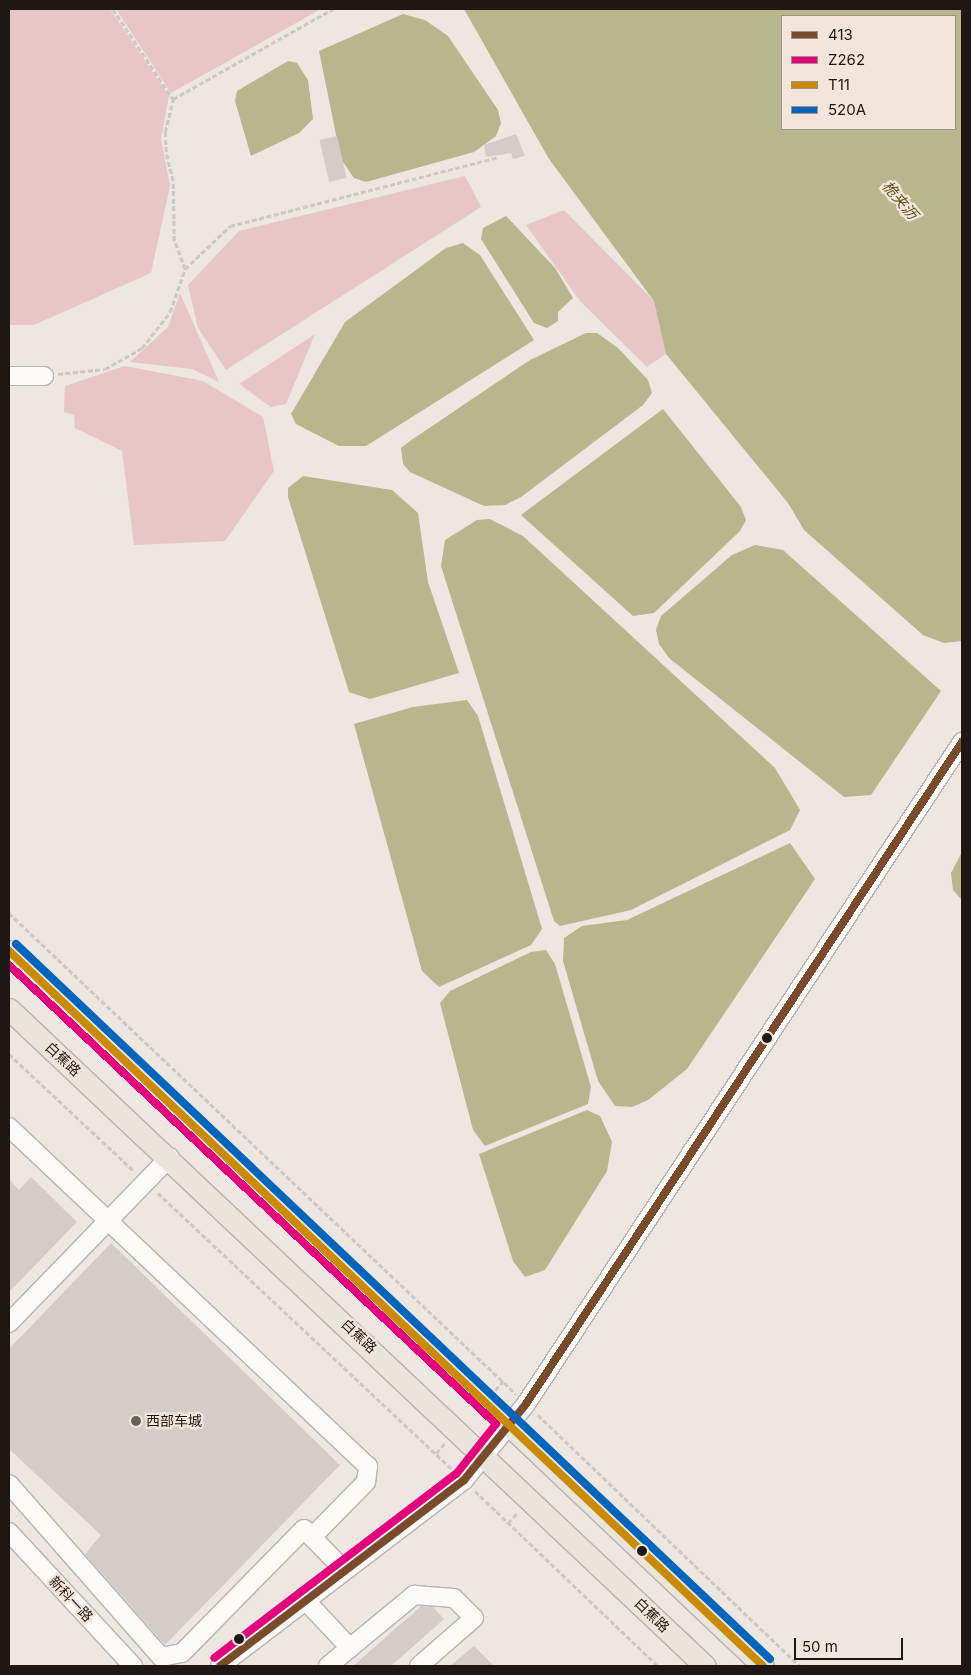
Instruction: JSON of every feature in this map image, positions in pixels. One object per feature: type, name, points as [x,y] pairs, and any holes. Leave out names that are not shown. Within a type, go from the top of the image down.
[{"type":"main road","points":[[9,951],[510,1423],[763,1666]]},
{"type":"main road","name":"白蕉路","points":[[9,1009],[170,1157],[485,1454],[705,1666]]},
{"type":"street","points":[[9,376],[44,376]]},
{"type":"street","points":[[220,1666],[464,1480],[526,1404],[962,742]]},
{"type":"street","points":[[10,1131],[108,1220],[368,1466],[366,1482],[312,1537]]},
{"type":"street","points":[[9,1323],[170,1157]]},
{"type":"street","points":[[9,1484],[161,1657],[182,1653],[304,1529],[344,1570]]},
{"type":"street","name":"新科一路","points":[[9,1532],[133,1666]]},
{"type":"street","points":[[328,1666],[414,1595],[454,1598],[474,1618],[419,1666]]},
{"type":"street","points":[[305,1600],[350,1648]]},
{"type":"path","points":[[112,9],[173,99],[166,142],[173,181],[174,241],[185,269]]},
{"type":"path","points":[[173,99],[333,9]]},
{"type":"path","points":[[44,376],[105,369],[125,361],[158,332],[185,269],[230,226],[498,157]]},
{"type":"path","points":[[9,914],[800,1666]]},
{"type":"path","points":[[9,1054],[464,1480],[658,1666]]},
{"type":"shaded area","points":[[9,9],[110,9],[169,96],[161,139],[170,186],[151,273],[34,325],[9,325]]},
{"type":"shaded area","points":[[116,9],[321,9],[171,93]]},
{"type":"shaded area","points":[[465,176],[481,207],[226,370],[198,328],[188,285],[239,231]]},
{"type":"shaded area","points":[[564,210],[654,301],[666,354],[647,367],[580,301],[526,225]]},
{"type":"shaded area","points":[[180,293],[219,382],[192,369],[130,362],[168,327]]},
{"type":"shaded area","points":[[315,334],[286,404],[271,407],[239,384]]},
{"type":"shaded area","points":[[125,366],[203,381],[263,417],[274,471],[225,541],[134,545],[122,451],[75,428],[74,415],[64,412],[65,386]]},
{"type":"water","name":"桅夹沥","points":[[464,9],[962,9],[962,641],[944,643],[923,635],[804,530],[788,503],[666,354],[654,301],[549,159]]},
{"type":"water","points":[[403,14],[425,20],[448,36],[498,110],[501,123],[496,136],[474,152],[366,182],[354,178],[341,159],[319,51]]},
{"type":"water","points":[[288,61],[297,63],[308,80],[313,119],[299,133],[251,156],[235,101],[237,91]]},
{"type":"water","points":[[506,216],[555,268],[573,298],[558,312],[558,321],[547,328],[534,323],[481,239],[483,228]]},
{"type":"water","points":[[463,243],[480,255],[534,340],[366,446],[339,446],[296,424],[291,414],[345,322],[446,248]]},
{"type":"water","points":[[586,333],[597,333],[618,348],[648,380],[652,393],[643,405],[521,497],[505,505],[484,506],[410,472],[403,464],[401,448],[410,441],[530,360]]},
{"type":"water","points":[[663,409],[741,507],[746,520],[740,531],[654,613],[633,616],[521,515]]},
{"type":"water","points":[[303,476],[392,490],[418,513],[428,582],[459,673],[370,699],[349,692],[288,497],[288,488]]},
{"type":"water","points":[[490,519],[523,536],[775,768],[800,810],[790,830],[631,910],[560,926],[554,921],[441,566],[445,540],[477,520]]},
{"type":"water","points":[[755,545],[783,550],[941,691],[871,795],[844,797],[669,658],[659,644],[656,630],[661,616],[732,555]]},
{"type":"water","points":[[467,700],[478,716],[542,929],[531,945],[439,987],[422,971],[354,724],[413,707]]},
{"type":"water","points":[[790,843],[815,879],[687,1069],[648,1100],[632,1107],[615,1106],[598,1081],[563,961],[564,938],[582,926],[627,920]]},
{"type":"water","points":[[962,852],[962,900],[953,890],[951,873]]},
{"type":"water","points":[[546,950],[555,964],[591,1087],[588,1104],[485,1146],[473,1130],[440,1003],[450,991],[531,952]]},
{"type":"water","points":[[587,1110],[600,1116],[612,1142],[607,1171],[545,1270],[525,1277],[513,1261],[479,1154]]},
{"type":"building","points":[[516,134],[525,156],[513,159],[511,153],[486,157],[484,145]]},
{"type":"building","points":[[337,136],[347,178],[329,182],[319,140]]},
{"type":"building","points":[[31,1177],[77,1222],[9,1292],[9,1179],[19,1190]]},
{"type":"building","points":[[111,1243],[340,1465],[165,1645],[85,1554],[101,1535],[9,1449],[9,1349]]},
{"type":"building","points":[[421,1606],[433,1607],[444,1619],[391,1666],[353,1666]]},
{"type":"building","points":[[474,1646],[494,1666],[450,1666]]},
{"type":"transit line","name":"413","points":[[220,1666],[464,1480],[526,1404],[962,742]]},
{"type":"transit line","name":"520A","points":[[16,944],[770,1659]]},
{"type":"transit line","name":"T11","points":[[9,951],[763,1666]]},
{"type":"transit line","name":"Z262","points":[[9,965],[496,1424],[457,1473],[214,1658]]},
{"type":"place","name":"西部车城","points":[[136,1421]]}]
